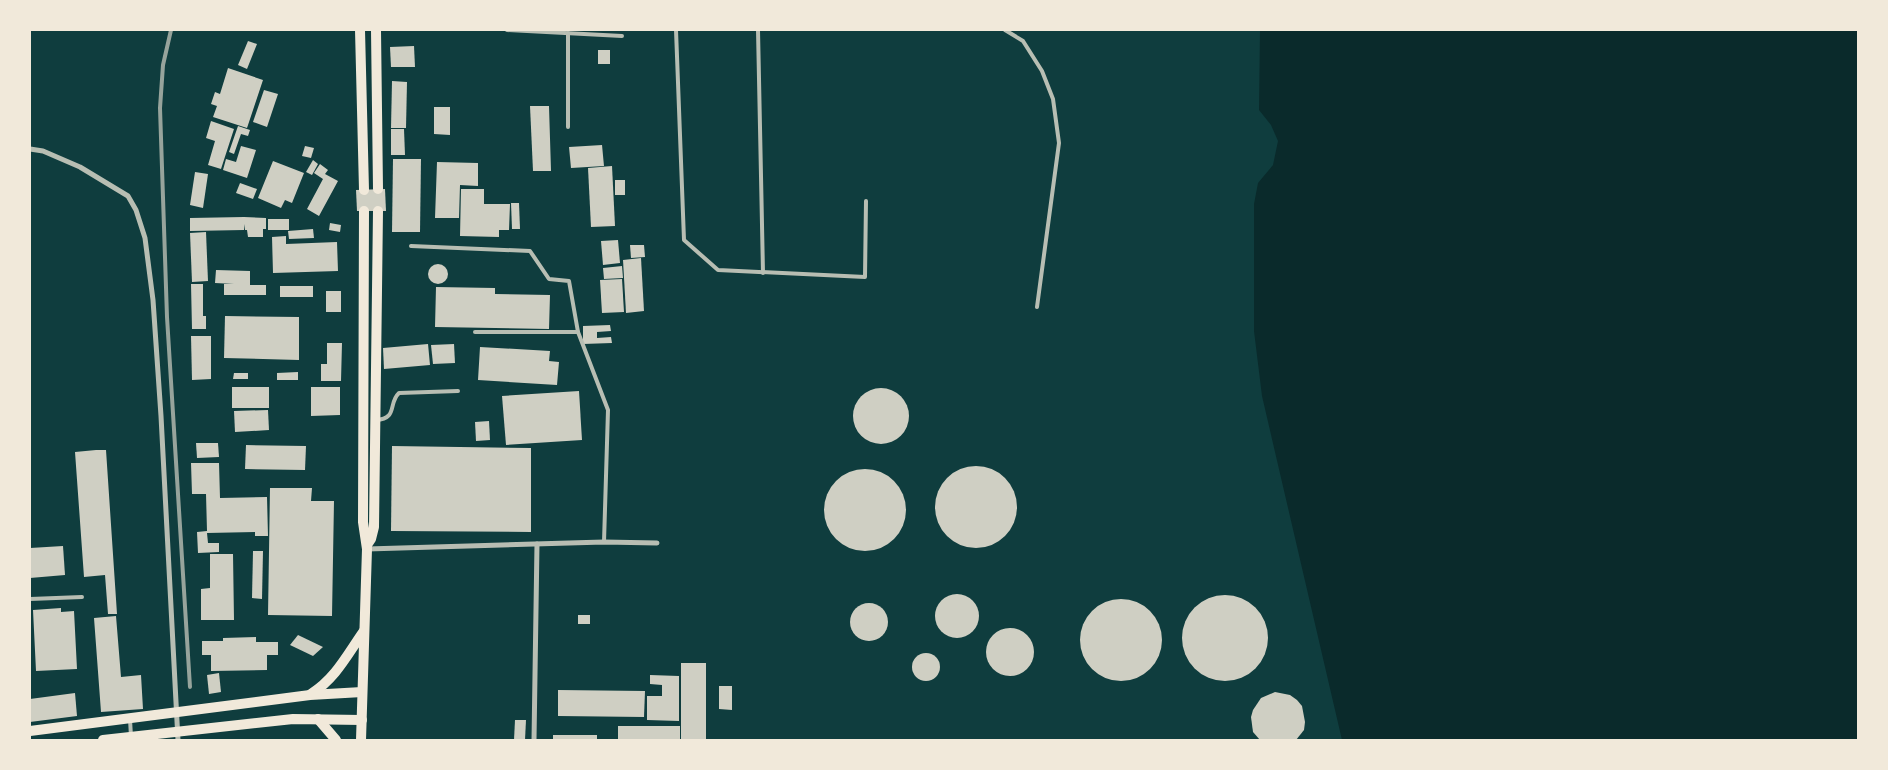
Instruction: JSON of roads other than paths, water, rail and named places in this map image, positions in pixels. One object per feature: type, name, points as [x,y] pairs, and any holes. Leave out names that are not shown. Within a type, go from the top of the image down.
[{"type":"main road","points":[[360,30],[364,190]]},
{"type":"main road","points":[[376,30],[378,189]]},
{"type":"main road","points":[[361,740],[367,547],[363,522],[364,211]]},
{"type":"main road","points":[[367,547],[374,527],[378,211]]},
{"type":"main road","points":[[364,342],[376,342]]},
{"type":"main road","points":[[310,695],[325,686],[336,673],[364,630]]},
{"type":"main road","points":[[30,731],[310,695],[362,692]]},
{"type":"main road","points":[[103,740],[178,736],[262,722],[318,719],[362,720]]},
{"type":"main road","points":[[318,719],[336,740]]},
{"type":"street","points":[[30,149],[43,151],[80,167],[128,196],[136,210],[145,238],[153,300],[178,736]]},
{"type":"street","points":[[367,547],[657,542]]},
{"type":"street","points":[[534,740],[536,544]]},
{"type":"lane","points":[[507,30],[622,36]]},
{"type":"lane","points":[[676,30],[684,240],[718,270],[865,277],[866,201]]},
{"type":"lane","points":[[758,30],[763,272]]},
{"type":"lane","points":[[1005,30],[1023,41],[1042,71],[1053,99],[1059,143],[1036,307]]},
{"type":"lane","points":[[568,33],[568,127]]},
{"type":"lane","points":[[411,246],[530,251],[548,279],[569,281],[578,332],[608,410],[604,542]]},
{"type":"lane","points":[[475,332],[578,332]]},
{"type":"lane","points":[[376,420],[381,420],[390,414],[393,409],[394,399],[399,393],[458,391]]},
{"type":"lane","points":[[30,599],[82,596]]},
{"type":"lane","points":[[130,719],[131,738]]},
{"type":"water","points":[[1260,30],[1858,30],[1858,740],[1342,740],[1262,396],[1254,331],[1254,204],[1258,183],[1273,165],[1278,141],[1271,125],[1259,110]]},
{"type":"railway","points":[[171,30],[163,65],[160,108],[167,317],[190,687]]}]
